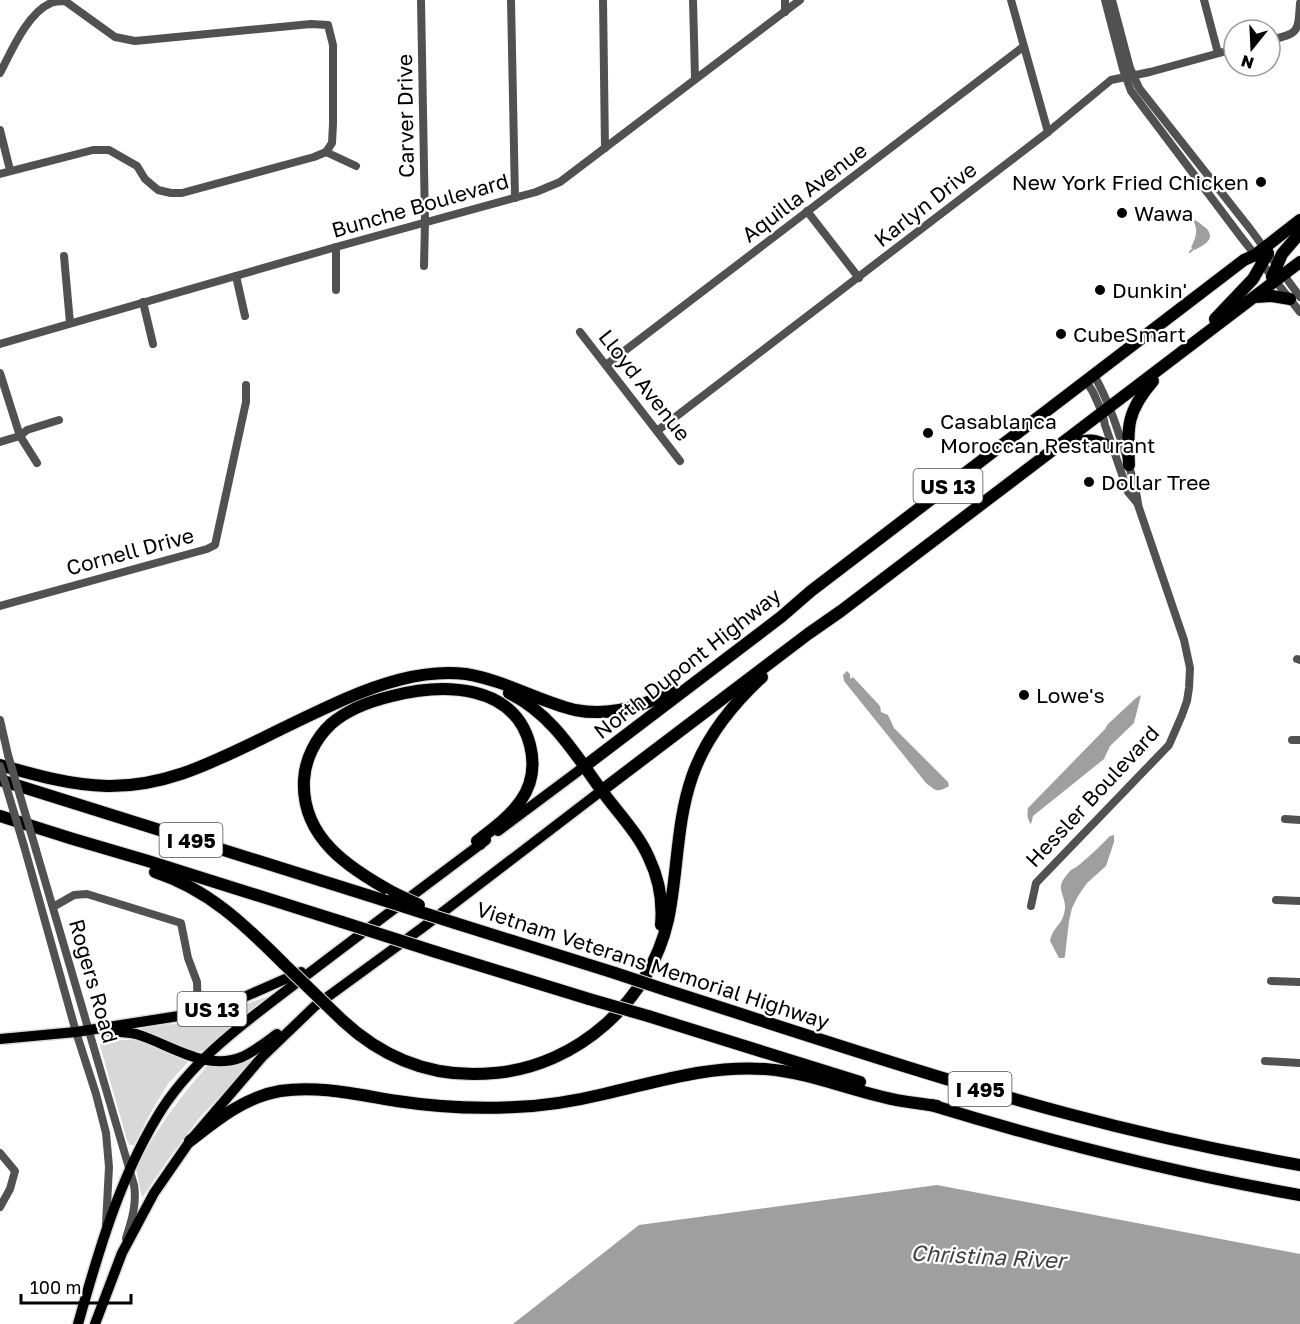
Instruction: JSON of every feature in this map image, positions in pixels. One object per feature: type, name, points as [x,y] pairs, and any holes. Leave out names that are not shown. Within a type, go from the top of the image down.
[{"type":"highway","name":"North Dupont Highway","points":[[585,766],[1244,260],[1262,255],[1300,220]]},
{"type":"highway","points":[[1277,274],[1284,252],[1300,233]]},
{"type":"highway","points":[[1189,346],[1253,279],[1262,255]]},
{"type":"highway","name":"US 13","points":[[601,791],[1168,363],[1254,297],[1277,274],[1300,262]]},
{"type":"highway","points":[[1254,297],[1295,298]]},
{"type":"highway","points":[[1129,465],[1128,435],[1132,413],[1140,396],[1168,363]]},
{"type":"highway","points":[[1055,448],[1089,439],[1114,448]]},
{"type":"highway","points":[[3,762],[51,779],[85,784],[128,785],[160,780],[182,775],[215,761],[355,694],[399,681],[441,674],[476,676],[576,710],[601,712],[628,709],[678,688],[777,613],[811,591]]},
{"type":"highway","points":[[73,839],[193,887],[230,914],[342,1020],[371,1044],[393,1057],[441,1072],[461,1074],[491,1074],[537,1065],[579,1045],[608,1023],[644,977],[653,961],[668,919],[686,799],[703,752],[721,724],[754,684],[841,611]]},
{"type":"highway","points":[[432,675],[474,681],[500,689],[521,699],[551,724],[585,766],[644,847],[656,875],[662,916],[653,961]]},
{"type":"highway","points":[[455,923],[394,893],[362,874],[332,851],[311,820],[304,797],[306,765],[316,742],[336,720],[351,711],[371,702],[416,690],[458,689],[496,700],[518,720],[529,742],[532,762],[530,781],[519,805],[506,819],[477,841],[480,844]]},
{"type":"highway","name":"Vietnam Veterans Memorial Highway","points":[[0,780],[952,1080],[1048,1108],[1170,1139],[1300,1165]]},
{"type":"highway","name":"I 495","points":[[0,816],[1015,1130],[1119,1157],[1300,1195]]},
{"type":"highway","points":[[190,1141],[237,1107],[271,1093],[290,1090],[326,1090],[449,1107],[512,1107],[574,1100],[696,1073],[732,1069],[764,1069],[794,1073],[884,1098],[937,1106]]},
{"type":"main road","name":"North Dupont Highway","points":[[78,1324],[105,1236],[130,1167],[158,1115],[202,1060],[232,1033],[326,960],[585,766]]},
{"type":"main road","name":"US 13","points":[[90,1029],[132,1033],[202,1060],[222,1062],[240,1058],[257,1049],[422,928],[601,791]]},
{"type":"main road","name":"US 13","points":[[0,1039],[76,1032],[198,1013],[242,998],[326,960]]},
{"type":"main road","points":[[95,1324],[122,1253],[154,1193],[190,1141],[262,1057],[315,1006]]},
{"type":"street","name":"Carver Drive","points":[[421,0],[424,266]]},
{"type":"street","points":[[511,0],[515,198]]},
{"type":"street","points":[[603,0],[605,148]]},
{"type":"street","points":[[693,0],[695,78]]},
{"type":"street","points":[[785,0],[786,12]]},
{"type":"street","name":"Bunche Boulevard","points":[[0,344],[536,192],[560,182],[800,0]]},
{"type":"street","points":[[1011,0],[1048,132]]},
{"type":"street","points":[[1104,0],[1129,76],[1185,144],[1262,255],[1295,298],[1300,312]]},
{"type":"street","points":[[1112,0],[1129,76]]},
{"type":"street","points":[[1204,0],[1218,53]]},
{"type":"street","points":[[0,73],[28,23],[37,11],[52,2],[65,1],[115,37],[135,41],[311,24],[328,25],[333,45],[332,143],[326,152],[314,157],[182,193],[158,190],[145,179],[136,166],[109,150],[93,150],[0,174]]},
{"type":"street","points":[[1282,37],[1290,35],[1296,29],[1300,3]]},
{"type":"street","name":"Aquilla Avenue","points":[[606,365],[1023,47]]},
{"type":"street","name":"Karlyn Drive","points":[[657,431],[1048,132],[1110,81],[1222,52]]},
{"type":"street","points":[[0,130],[10,170]]},
{"type":"street","points":[[326,152],[356,166]]},
{"type":"street","points":[[807,211],[859,278]]},
{"type":"street","points":[[336,247],[336,290]]},
{"type":"street","points":[[64,256],[70,323]]},
{"type":"street","points":[[236,276],[245,316]]},
{"type":"street","points":[[143,302],[153,344]]},
{"type":"street","name":"Lloyd Avenue","points":[[580,332],[680,461]]},
{"type":"street","points":[[0,373],[20,436],[37,463]]},
{"type":"street","name":"Hessler Boulevard","points":[[1031,906],[1036,884],[1168,745],[1182,715],[1189,688],[1190,668],[1184,640],[1138,505],[1137,492],[1116,424],[1106,410],[1090,378]]},
{"type":"street","name":"Cornell Drive","points":[[0,606],[157,564],[215,545],[246,402],[246,385]]},
{"type":"street","name":"Hessler Boulevard","points":[[1106,410],[1105,425],[1128,492],[1138,505]]},
{"type":"street","points":[[0,442],[20,436],[27,430],[59,420]]},
{"type":"street","name":"Rogers Road","points":[[0,720],[3,762],[24,846],[106,1133],[109,1167],[105,1236]]},
{"type":"street","name":"Rogers Road","points":[[3,762],[36,850],[135,1185],[136,1197],[122,1253]]},
{"type":"street","points":[[1285,819],[1300,820]]},
{"type":"street","points":[[53,907],[74,895],[87,894],[181,923],[188,957],[197,982],[198,1013]]},
{"type":"street","points":[[1276,900],[1300,901]]},
{"type":"street","points":[[1271,981],[1300,982]]},
{"type":"street","points":[[1265,1061],[1300,1063]]},
{"type":"street","points":[[0,1153],[15,1171],[10,1189],[0,1207]]},
{"type":"shaded area","points":[[272,995],[227,1030],[207,1049],[198,1052],[141,1032],[141,1027],[203,1019]]},
{"type":"shaded area","points":[[101,1041],[141,1042],[188,1062],[168,1084],[134,1145],[130,1145],[127,1140],[100,1046]]},
{"type":"shaded area","points":[[252,1058],[253,1062],[201,1116],[142,1198],[136,1169],[160,1127],[188,1089],[208,1065],[220,1066]]},
{"type":"water","points":[[1195,220],[1207,229],[1210,236],[1207,242],[1195,250],[1191,247],[1196,234]]},
{"type":"water","points":[[847,671],[850,679],[853,677],[880,706],[881,712],[888,715],[894,728],[948,782],[949,786],[937,790],[926,783],[844,681],[843,675]]},
{"type":"water","points":[[1141,695],[1134,723],[1110,746],[1104,759],[1033,816],[1031,824],[1028,808],[1108,724]]},
{"type":"water","points":[[1114,835],[1106,866],[1087,883],[1072,908],[1065,956],[1059,958],[1050,941],[1065,912],[1062,883],[1071,870]]},
{"type":"water","name":"Christina River","points":[[937,1185],[1300,1254],[1300,1324],[513,1324],[639,1225]]},
{"type":"waterway","points":[[1190,252],[1193,249]]},
{"type":"place","name":"New York Fried Chicken","points":[[1261,182]]},
{"type":"place","name":"Wawa","points":[[1122,213]]},
{"type":"place","name":"Dunkin'","points":[[1100,290]]},
{"type":"place","name":"CubeSmart","points":[[1061,334]]},
{"type":"place","name":"Casablanca Moroccan Restaurant","points":[[928,433]]},
{"type":"place","name":"Dollar Tree","points":[[1089,482]]},
{"type":"place","name":"Lowe's","points":[[1024,695]]}]
